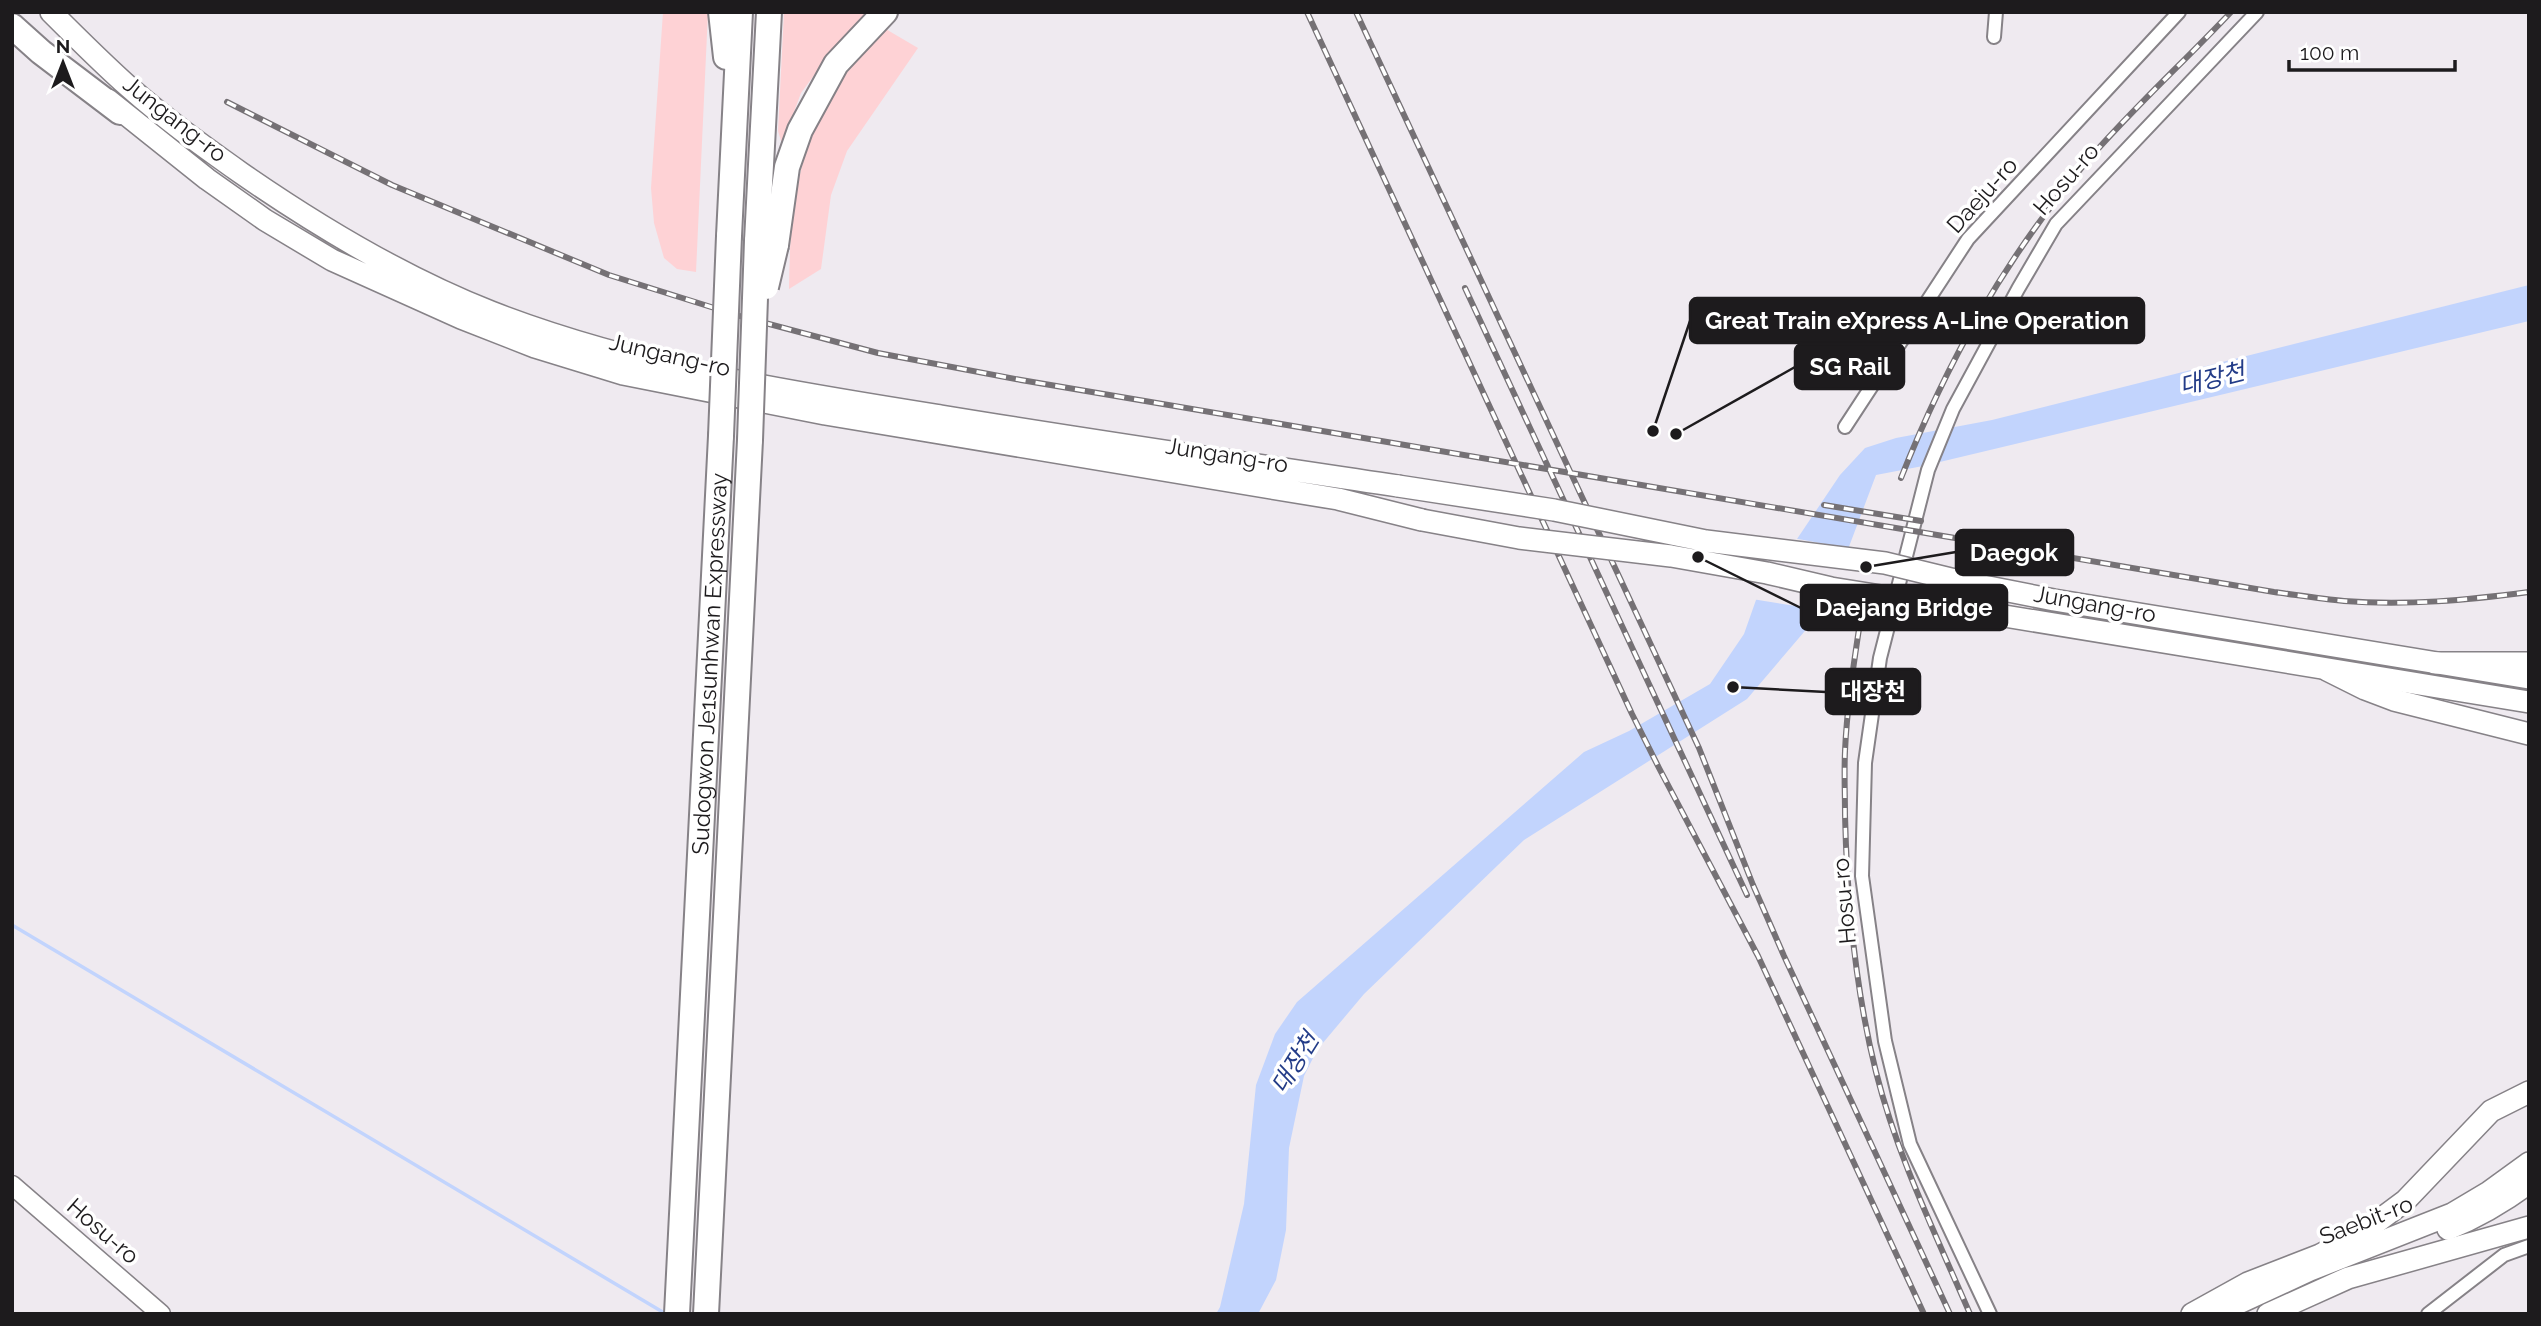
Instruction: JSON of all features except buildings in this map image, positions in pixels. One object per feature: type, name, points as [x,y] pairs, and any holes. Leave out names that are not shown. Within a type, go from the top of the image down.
[{"type":"highway","points":[[721,12],[734,124]]},
{"type":"highway","name":"Sudogwon Je1sunhwan Expressway","points":[[677,1314],[740,12]]},
{"type":"highway","name":"Sudogwon Je1sunhwan Expressway","points":[[707,1309],[753,339],[767,243],[769,12]]},
{"type":"highway","points":[[767,243],[787,167],[800,130],[836,64],[885,12]]},
{"type":"highway","points":[[12,26],[41,52],[120,112]]},
{"type":"main road","name":"Jungang-ro","points":[[15,12],[120,112],[255,213],[332,260],[461,318],[622,374],[825,414],[1338,499],[1422,520],[1519,538],[1684,558],[1831,588],[2529,702]]},
{"type":"main road","name":"Jungang-ro","points":[[51,12],[131,89],[207,149],[291,207],[365,251],[429,284],[553,335],[685,370],[851,402],[1540,508],[1706,541],[1874,561],[2054,600],[2529,678]]},
{"type":"main road","points":[[2435,663],[2529,663]]},
{"type":"main road","points":[[2327,670],[2395,700],[2529,734]]},
{"type":"main road","points":[[2192,1314],[2248,1283],[2320,1255],[2366,1230],[2405,1201],[2491,1111],[2529,1092]]},
{"type":"main road","name":"Saebit-ro","points":[[2215,1314],[2310,1270],[2452,1214],[2529,1163]]},
{"type":"main road","name":"Saebit-ro","points":[[2239,1314],[2474,1218],[2529,1183]]},
{"type":"main road","name":"Hosu-ro","points":[[12,1185],[161,1314]]},
{"type":"main road","points":[[2267,1314],[2348,1279],[2529,1227]]},
{"type":"street","points":[[1994,37],[1996,12]]},
{"type":"street","name":"Daeju-ro","points":[[1845,427],[1968,239],[2179,12]]},
{"type":"street","name":"Hosu-ro","points":[[1990,1314],[1910,1143],[1885,1041],[1862,876],[1865,763],[1880,658],[1928,470],[1952,409],[2018,289],[2056,224],[2257,12]]},
{"type":"street","points":[[2428,1314],[2504,1255],[2529,1245]]},
{"type":"shaded area","points":[[663,12],[708,12],[696,272],[677,269],[664,258],[654,223],[651,188]]},
{"type":"shaded area","points":[[784,12],[866,12],[801,93],[782,144],[778,131]]},
{"type":"shaded area","points":[[884,28],[918,48],[847,151],[831,195],[821,269],[789,289],[793,214],[808,147],[836,86]]},
{"type":"water","points":[[2529,285],[2529,321],[1876,475],[1827,605],[1747,699],[1524,840],[1364,994],[1317,1050],[1304,1076],[1289,1148],[1286,1230],[1276,1280],[1258,1314],[1216,1314],[1220,1307],[1244,1204],[1256,1085],[1275,1034],[1297,1002],[1584,752],[1629,731],[1710,684],[1744,634],[1756,600],[1840,475],[1865,448],[1896,438],[1992,420]]},
{"type":"pier","points":[[1793,538],[1852,549],[1827,611],[1752,599]]},
{"type":"waterway","points":[[12,925],[666,1314]]},
{"type":"railway","points":[[1307,12],[1632,714],[1758,956],[1924,1314]]},
{"type":"railway","points":[[1356,12],[1699,748],[1784,956],[1950,1314]]},
{"type":"railway","points":[[1901,478],[1938,394],[1979,314],[2027,239],[2083,166],[2231,12]]},
{"type":"railway","points":[[227,102],[392,185],[609,275],[743,317],[878,353],[1021,380],[2274,592],[2344,601],[2390,603],[2460,600],[2529,592]]},
{"type":"railway","points":[[1465,288],[1747,895]]},
{"type":"railway","points":[[1824,505],[1921,521]]},
{"type":"railway","points":[[1862,609],[1849,698],[1845,767],[1848,880],[1857,976],[1876,1072],[1895,1134],[1918,1195],[1970,1314]]},
{"type":"place","name":"Great Train eXpress A-Line Operation","points":[[1653,431]]},
{"type":"place","name":"SG Rail","points":[[1676,434]]},
{"type":"place","name":"Daejang Bridge","points":[[1698,557]]},
{"type":"place","name":"Daegok","points":[[1866,567]]},
{"type":"place","name":"대장천","points":[[1733,687]]}]
